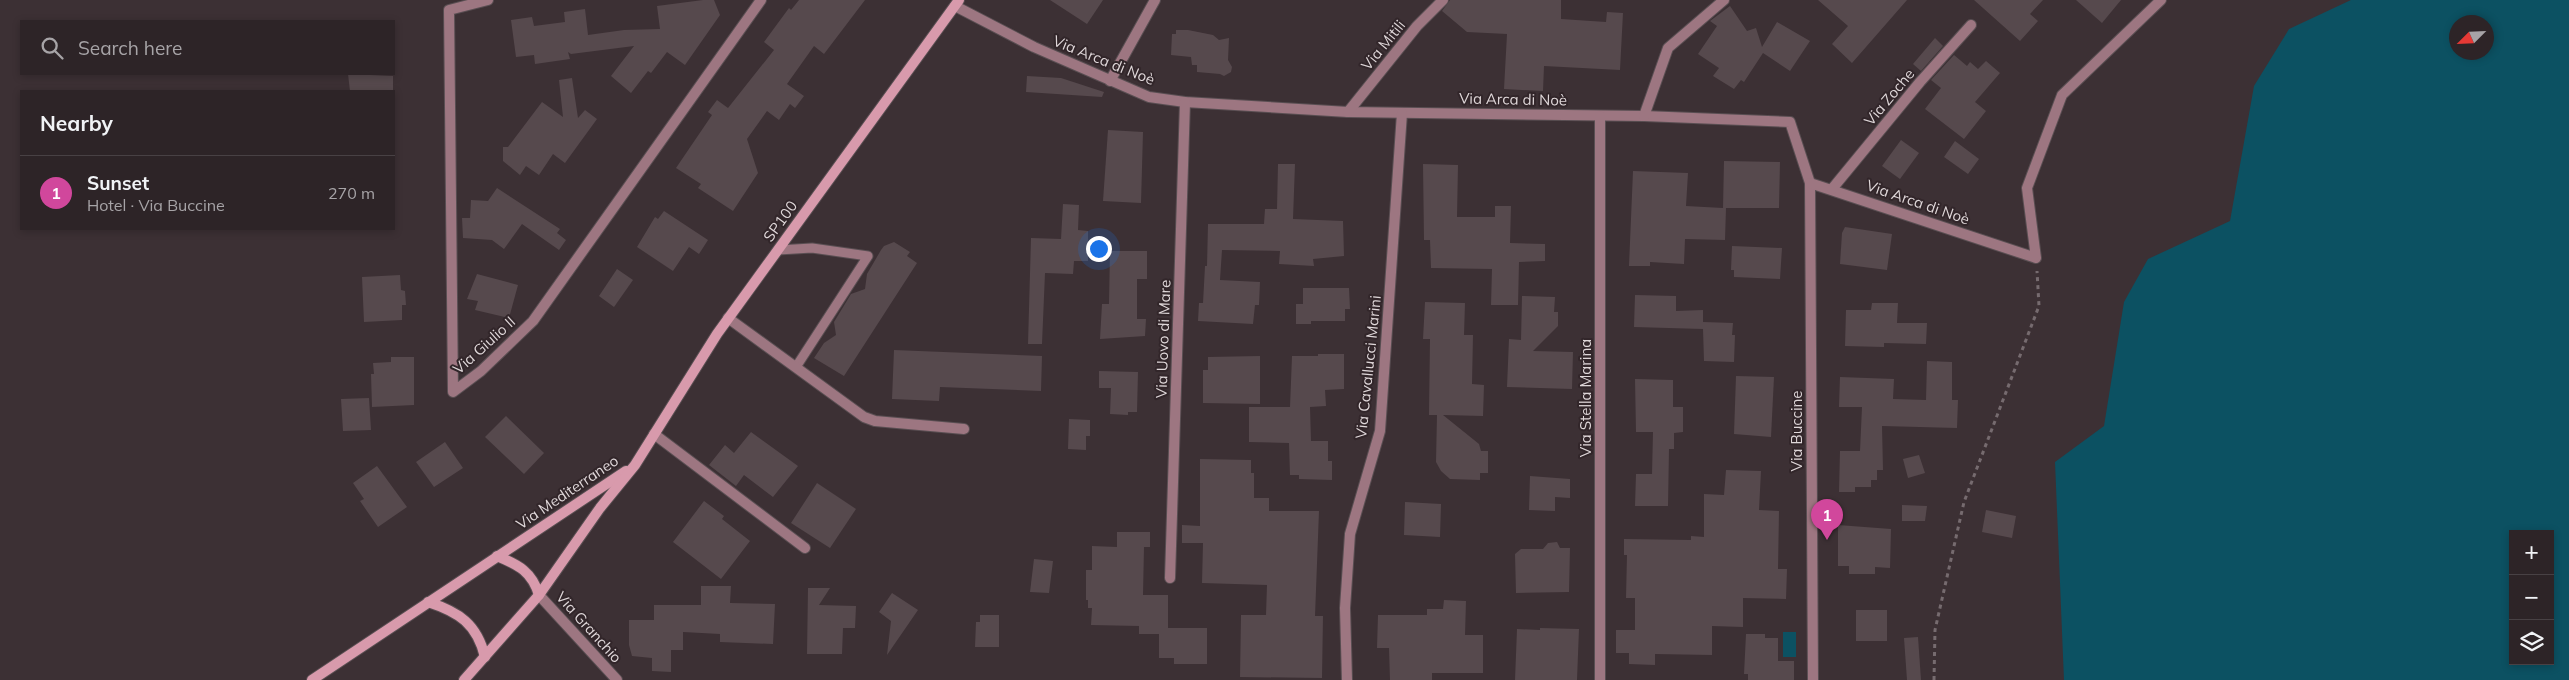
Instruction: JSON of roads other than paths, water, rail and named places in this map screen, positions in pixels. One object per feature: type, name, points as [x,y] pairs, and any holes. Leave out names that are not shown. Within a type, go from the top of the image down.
[{"type":"main road","name":"SP100","points":[[635,465],[728,318],[957,3]]},
{"type":"main road","name":"Via Mediterraneo","points":[[312,680],[635,465]]},
{"type":"main road","name":"Via Mediterraneo","points":[[464,680],[539,595],[600,508],[635,465]]},
{"type":"main road","points":[[497,556],[524,568],[535,581],[539,595]]},
{"type":"main road","points":[[428,602],[450,609],[470,625],[482,645],[484,656]]},
{"type":"street","name":"Via Giulio II","points":[[488,0],[449,10],[453,392],[481,371],[534,321],[761,0]]},
{"type":"street","points":[[1110,81],[1155,0]]},
{"type":"street","name":"Via Mitili","points":[[1348,112],[1417,26],[1443,0]]},
{"type":"street","points":[[1644,116],[1668,48],[1724,0]]},
{"type":"street","name":"Via Arca di Noè","points":[[957,3],[1034,47],[1149,97],[1185,102],[1348,112],[1644,116],[1790,122],[1810,183],[2036,258],[2027,188],[2062,95],[2161,0]]},
{"type":"street","name":"Via Zoche","points":[[1832,189],[1920,82],[1971,26]]},
{"type":"street","name":"Via Uovo di Mare","points":[[1170,578],[1185,102]]},
{"type":"street","name":"Via Cavallucci Marini","points":[[1347,680],[1345,608],[1350,534],[1380,431],[1402,113]]},
{"type":"street","name":"Via Stella Marina","points":[[1600,116],[1600,680]]},
{"type":"street","name":"Via Buccine","points":[[1810,183],[1813,680]]},
{"type":"street","points":[[728,318],[864,417],[875,421],[964,429]]},
{"type":"street","points":[[654,434],[804,548]]},
{"type":"street","name":"Via Granchio","points":[[539,595],[617,680]]},
{"type":"lane","points":[[778,250],[812,248],[868,256],[796,367]]},
{"type":"water","points":[[2351,0],[2569,0],[2569,680],[2064,680],[2055,462],[2104,426],[2124,302],[2148,259],[2230,221],[2254,86],[2289,29]]},
{"type":"water","points":[[1783,632],[1796,632],[1796,657],[1783,657]]},
{"type":"place","name":"Sunset","points":[[1827,540]]}]
